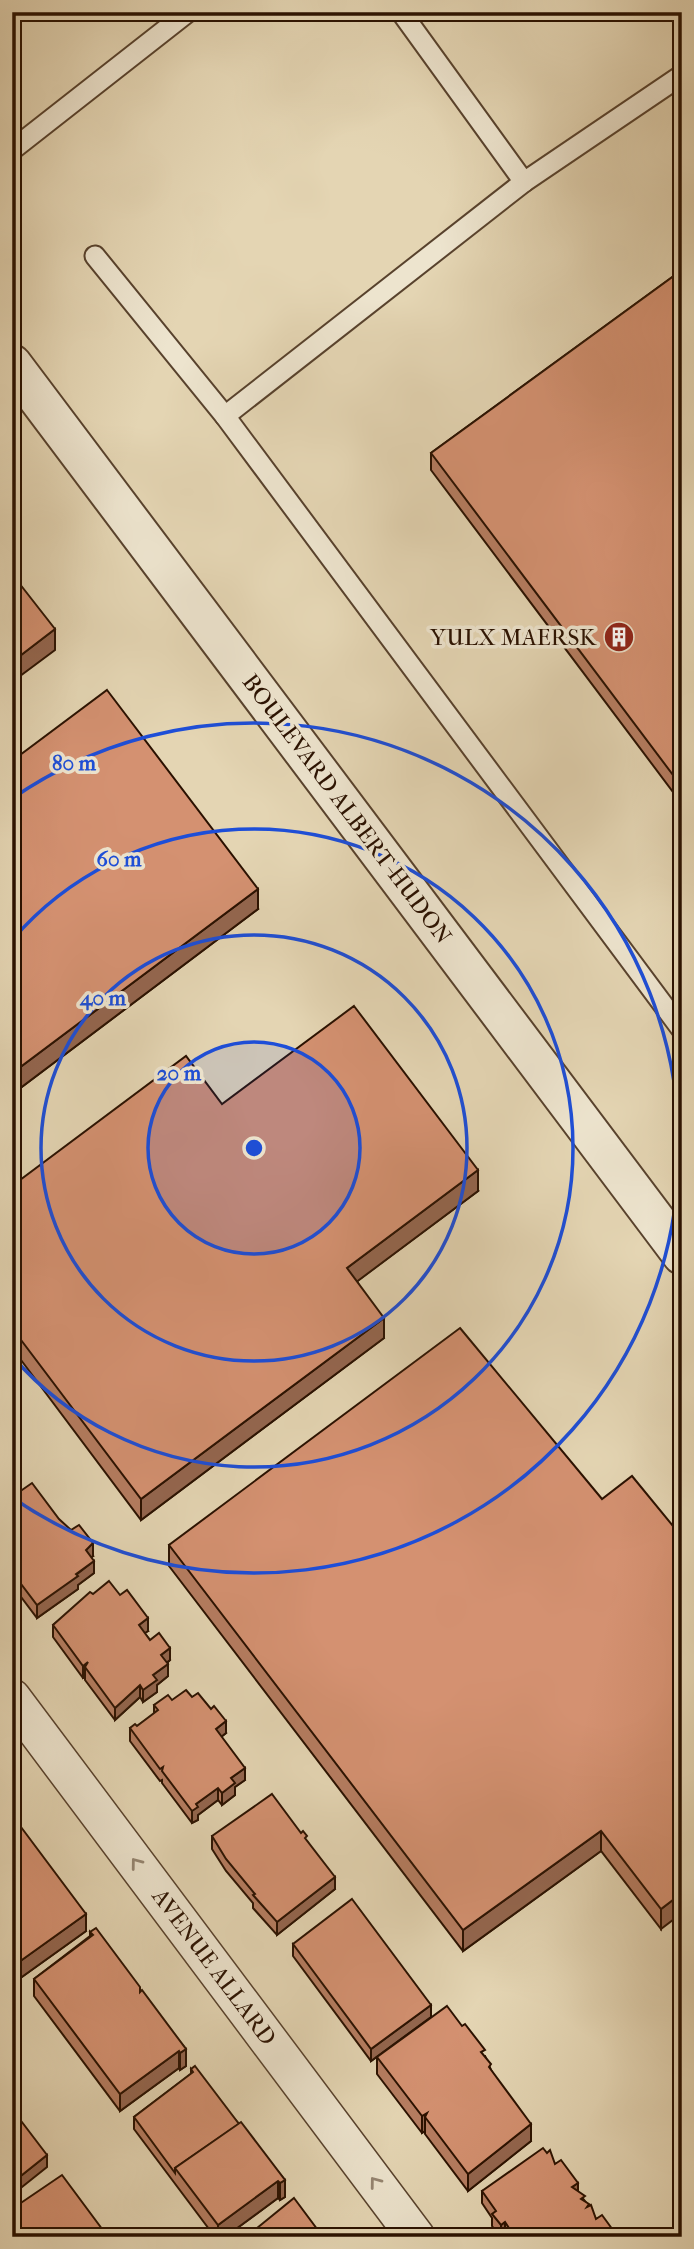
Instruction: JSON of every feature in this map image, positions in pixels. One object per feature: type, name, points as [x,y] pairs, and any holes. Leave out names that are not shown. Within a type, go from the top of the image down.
[{"type":"street","name":"BOULEVARD ALBERT-HUDON","points":[[12,364],[682,1255]]},
{"type":"street","name":"AVENUE ALLARD","points":[[12,1698],[416,2237]]},
{"type":"lane","points":[[12,150],[188,12]]},
{"type":"lane","points":[[401,12],[524,182]]},
{"type":"lane","points":[[225,415],[524,182],[682,75]]},
{"type":"lane","points":[[94,256],[225,415],[682,1030]]},
{"type":"building","name":"YULX MAERSK","points":[[682,270],[682,787],[431,453]]},
{"type":"building","points":[[12,574],[55,629],[12,662]]},
{"type":"building","points":[[107,690],[258,889],[19,1068],[12,1059],[12,761]]},
{"type":"building","points":[[354,1006],[478,1170],[347,1268],[384,1318],[141,1499],[12,1328],[12,1186],[186,1056],[222,1104]]},
{"type":"building","points":[[460,1328],[602,1499],[632,1476],[682,1537],[682,1893],[661,1909],[601,1831],[463,1930],[169,1545]]},
{"type":"building","points":[[32,1483],[59,1519],[71,1530],[79,1525],[93,1543],[86,1550],[94,1561],[37,1605],[12,1572],[12,1497]]},
{"type":"building","points":[[109,1581],[120,1595],[127,1590],[148,1618],[139,1625],[150,1640],[159,1633],[170,1648],[161,1655],[168,1664],[153,1675],[157,1680],[143,1690],[140,1685],[115,1708],[85,1667],[88,1662],[83,1666],[53,1625],[90,1592],[93,1594]]},
{"type":"building","points":[[186,1690],[192,1697],[198,1693],[211,1709],[214,1706],[226,1721],[216,1729],[245,1768],[231,1778],[235,1783],[222,1793],[218,1788],[196,1804],[198,1807],[192,1811],[162,1771],[163,1767],[160,1769],[130,1728],[135,1724],[137,1726],[158,1710],[154,1705],[168,1695],[172,1700]]},
{"type":"building","points":[[272,1794],[301,1833],[303,1831],[307,1836],[305,1838],[335,1877],[277,1922],[253,1895],[255,1894],[226,1859],[212,1836]]},
{"type":"building","points":[[12,1815],[86,1914],[19,1962],[12,1953]]},
{"type":"building","points":[[352,1899],[431,2005],[371,2049],[293,1944]]},
{"type":"building","points":[[96,1928],[140,1987],[140,1992],[142,1990],[186,2049],[180,2053],[179,2051],[120,2094],[34,1979],[93,1935],[90,1932]]},
{"type":"building","points":[[447,2006],[485,2050],[481,2052],[491,2064],[489,2067],[531,2124],[468,2174],[425,2117],[427,2113],[422,2116],[377,2057]]},
{"type":"building","points":[[195,2066],[239,2124],[175,2168],[175,2173],[134,2117],[193,2072],[191,2069]]},
{"type":"building","points":[[12,2109],[47,2155],[12,2183]]},
{"type":"building","points":[[241,2122],[285,2180],[280,2183],[278,2181],[218,2225],[175,2168]]},
{"type":"building","points":[[543,2148],[547,2153],[550,2150],[555,2164],[561,2160],[578,2183],[572,2187],[585,2196],[581,2199],[589,2204],[587,2207],[591,2205],[596,2219],[602,2215],[618,2237],[515,2237],[505,2222],[501,2225],[492,2214],[496,2211],[482,2191]]},
{"type":"building","points":[[62,2175],[108,2237],[15,2237],[12,2233],[12,2209]]},
{"type":"building","points":[[294,2198],[323,2237],[246,2237]]},
{"type":"place","name":"YULX MAERSK","points":[[619,637]]}]
